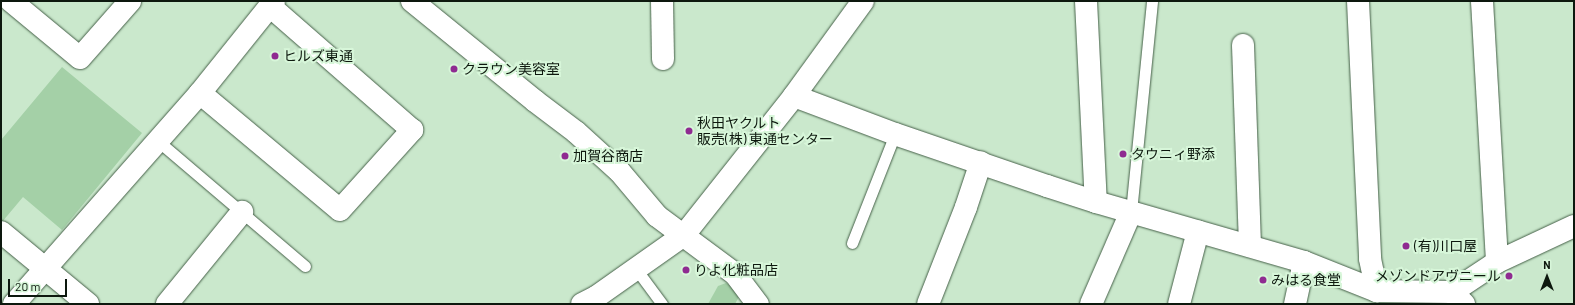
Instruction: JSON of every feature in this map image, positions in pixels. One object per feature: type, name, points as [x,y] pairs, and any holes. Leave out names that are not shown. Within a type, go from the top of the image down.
[{"type":"street","points":[[11,1],[80,58],[130,1]]},
{"type":"street","points":[[412,1],[535,101],[576,132],[620,172],[657,216],[735,274],[758,304]]},
{"type":"street","points":[[662,1],[663,59]]},
{"type":"street","points":[[592,302],[684,235],[794,96],[864,1]]},
{"type":"street","points":[[1086,1],[1096,202]]},
{"type":"street","points":[[1358,1],[1370,259],[1377,291]]},
{"type":"street","points":[[1482,1],[1497,262]]},
{"type":"street","points":[[14,304],[200,93],[272,4],[412,130],[340,210],[200,93]]},
{"type":"street","points":[[1243,45],[1250,246]]},
{"type":"street","points":[[794,96],[895,134],[1096,202],[1304,262],[1377,291],[1409,298],[1458,298],[1497,262],[1573,228]]},
{"type":"street","points":[[928,304],[966,207],[981,162]]},
{"type":"street","points":[[167,304],[242,212]]},
{"type":"street","points":[[1091,304],[1131,212]]},
{"type":"street","points":[[1179,304],[1198,231]]},
{"type":"street","points":[[1,232],[88,304]]},
{"type":"street","points":[[1294,304],[1304,262]]},
{"type":"lane","points":[[1131,212],[1152,1]]},
{"type":"lane","points":[[852,243],[895,134]]},
{"type":"lane","points":[[158,141],[305,266]]},
{"type":"lane","points":[[636,269],[662,304]]},
{"type":"green space","points":[[62,67],[142,133],[62,230],[23,197],[2,222],[1,140]]},
{"type":"green space","points":[[726,283],[741,293],[735,304],[708,304],[718,286]]},
{"type":"place","name":"ヒルズ東通","points":[[275,56]]},
{"type":"place","name":"クラウン美容室","points":[[454,69]]},
{"type":"place","name":"秋田ヤクルト 販売(株) 東通センター","points":[[689,131]]},
{"type":"place","name":"タウニィ野添","points":[[1123,154]]},
{"type":"place","name":"加賀谷商店","points":[[565,156]]},
{"type":"place","name":"(有)川口屋","points":[[1406,246]]},
{"type":"place","name":"りよ化粧品店","points":[[686,270]]},
{"type":"place","name":"メゾンドアヴニール","points":[[1509,276]]},
{"type":"place","name":"みはる食堂","points":[[1263,280]]}]
